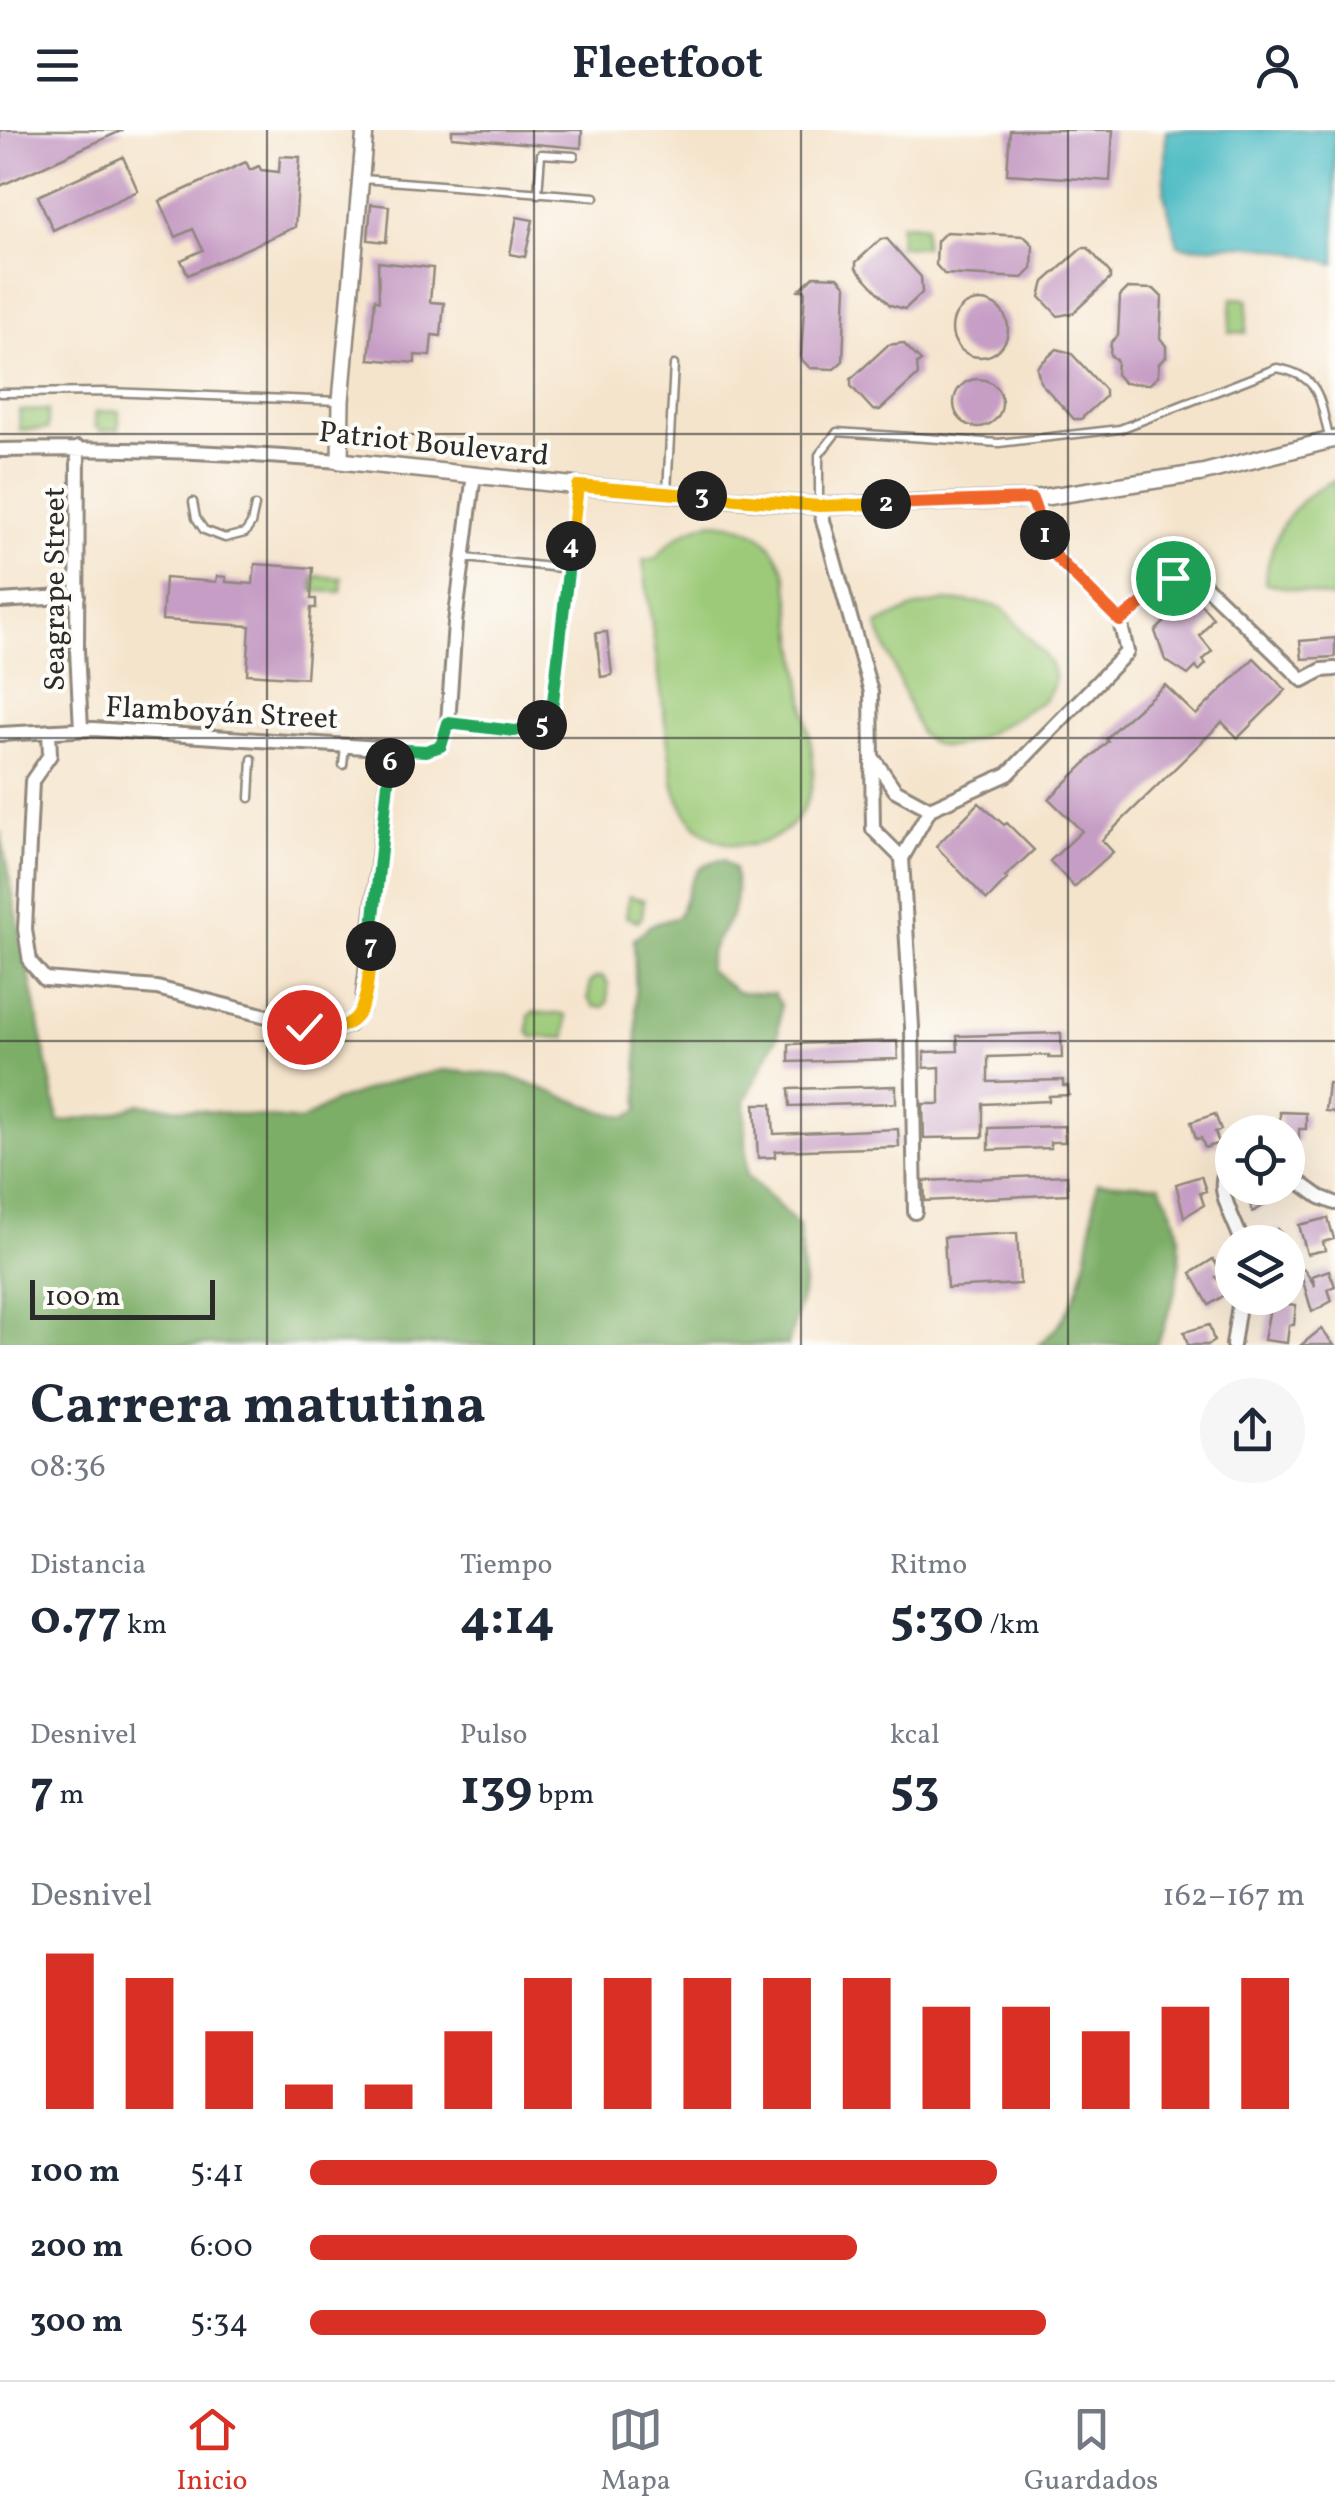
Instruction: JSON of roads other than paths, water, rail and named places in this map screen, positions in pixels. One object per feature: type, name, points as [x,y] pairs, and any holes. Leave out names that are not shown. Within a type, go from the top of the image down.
[{"type":"street","points":[[340,461],[341,401],[365,130]]},
{"type":"street","name":"Patriot Boulevard","points":[[0,450],[230,452],[819,506],[1032,499],[1202,473],[1332,439]]},
{"type":"street","name":"Seagrape Street","points":[[78,448],[81,729]]},
{"type":"street","points":[[448,723],[452,650],[474,474]]},
{"type":"street","points":[[914,1212],[911,996],[902,858],[930,809],[1008,774],[1126,652],[1120,621],[1053,554],[1032,499]]},
{"type":"street","points":[[819,506],[868,678],[872,828],[902,858]]},
{"type":"street","points":[[1120,621],[1173,578],[1193,574],[1303,680],[1322,670],[1335,669]]},
{"type":"street","points":[[0,601],[78,596]]},
{"type":"street","name":"Flamboyán Street","points":[[0,734],[81,729],[426,751],[441,746],[448,723]]},
{"type":"street","name":"Seagrape Street","points":[[49,731],[50,755],[32,782],[25,929],[30,962],[45,979],[156,988],[329,1032],[349,1025],[362,1009],[391,749]]},
{"type":"street","points":[[872,756],[894,790],[930,809]]},
{"type":"street","points":[[1305,1186],[1335,1203]]},
{"type":"street","points":[[1233,1345],[1237,1315]]},
{"type":"lane","points":[[538,194],[541,154],[574,156]]},
{"type":"lane","points":[[362,178],[596,197]]},
{"type":"lane","points":[[667,493],[674,365]]},
{"type":"lane","points":[[819,506],[819,455],[837,432],[999,443],[1120,429],[1277,368],[1300,372],[1316,386],[1332,439]]},
{"type":"lane","points":[[0,393],[108,392],[341,401]]},
{"type":"lane","points":[[448,723],[515,731],[532,730],[548,720],[578,486]]},
{"type":"lane","points":[[193,502],[196,518],[204,530],[225,538],[245,533],[255,506]]},
{"type":"lane","points":[[464,558],[568,568]]},
{"type":"lane","points":[[342,765],[346,744]]},
{"type":"lane","points":[[250,798],[252,760]]},
{"type":"water","points":[[1166,130],[1335,130],[1335,264],[1259,247],[1178,245],[1164,194]]}]
